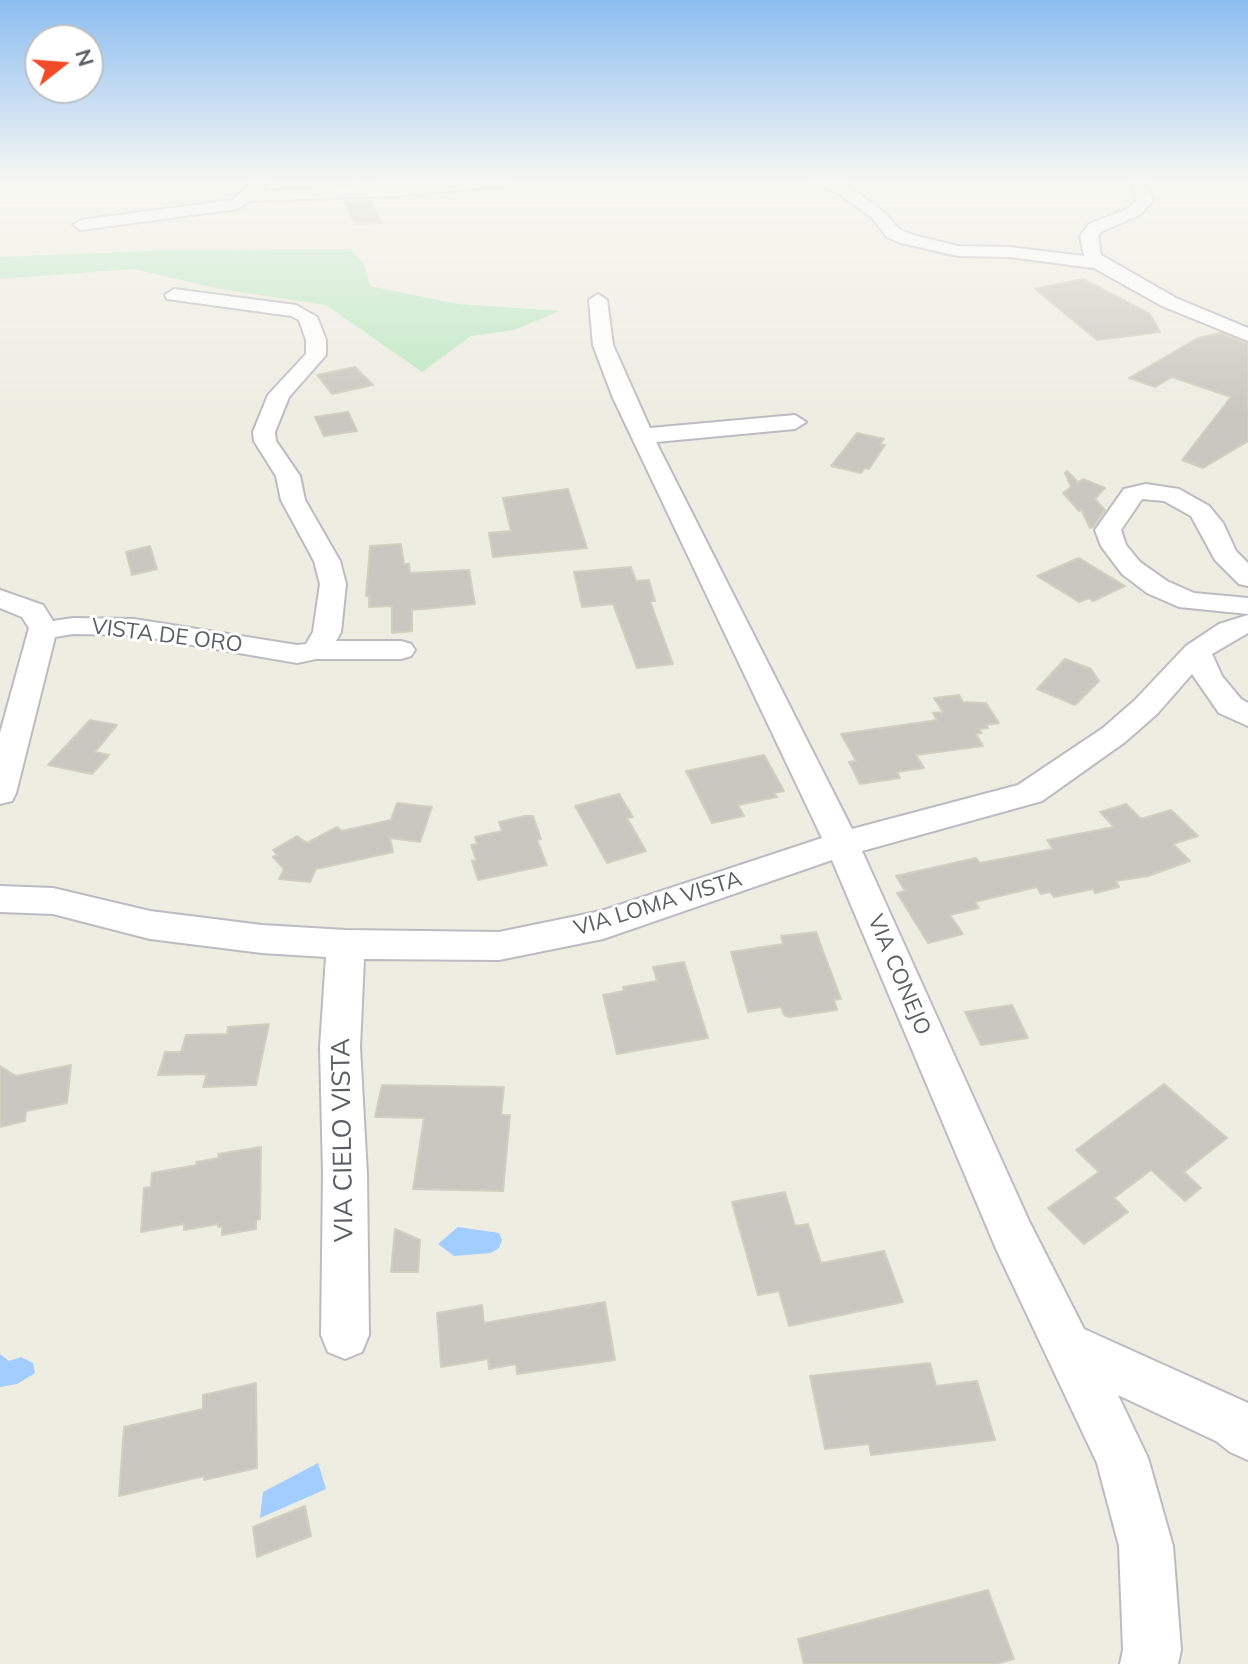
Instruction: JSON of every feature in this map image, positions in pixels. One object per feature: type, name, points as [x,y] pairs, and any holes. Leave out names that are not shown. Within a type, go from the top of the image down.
[{"type":"street","points":[[1063,259],[1098,263],[1169,302],[1248,335]]},
{"type":"street","points":[[1095,259],[1098,263]]},
{"type":"street","points":[[174,295],[296,311],[307,317],[316,340],[316,355],[279,395],[264,432],[265,441],[288,476],[293,500],[327,561],[333,584],[327,632],[316,650]]},
{"type":"street","name":"VIA CONEJO","points":[[598,300],[603,345],[642,436],[707,573],[754,659],[842,844],[1013,1236],[1122,1458],[1146,1546],[1152,1650],[1149,1664]]},
{"type":"street","points":[[642,436],[795,422]]},
{"type":"street","points":[[1248,578],[1224,554],[1210,523],[1200,511],[1170,494],[1146,491],[1133,494],[1108,530],[1114,546],[1131,568],[1157,587],[1189,601],[1248,606]]},
{"type":"street","points":[[0,598],[33,611],[43,628],[0,793]]},
{"type":"street","name":"VIA LOMA VISTA","points":[[0,899],[53,901],[150,925],[346,944],[499,946],[603,925],[842,844],[1030,793],[1085,758],[1114,735],[1154,699],[1196,652],[1229,630],[1248,623]]},
{"type":"street","name":"VISTA DE ORO","points":[[42,631],[73,626],[134,627],[297,654],[316,650],[401,650]]},
{"type":"street","points":[[1196,652],[1209,679],[1230,706],[1248,716]]},
{"type":"street","name":"VIA CIELO VISTA","points":[[345,1335],[345,1174],[340,1047],[346,944]]},
{"type":"street","points":[[1067,1346],[1234,1423],[1248,1434]]},
{"type":"green space","points":[[0,259],[359,259],[370,286],[458,304],[560,311],[514,330],[471,336],[422,372],[326,305],[220,289],[134,269],[0,279]]},
{"type":"water","points":[[458,1227],[499,1233],[502,1240],[499,1248],[491,1253],[454,1256],[438,1244]]},
{"type":"water","points":[[0,1354],[9,1361],[21,1357],[33,1363],[35,1373],[17,1384],[0,1387]]},
{"type":"water","points":[[318,1463],[326,1489],[260,1518],[263,1492]]},
{"type":"building","points":[[1083,279],[1150,314],[1160,332],[1097,340],[1035,289]]},
{"type":"building","points":[[1220,333],[1248,344],[1248,441],[1203,468],[1182,460],[1231,397],[1172,377],[1155,387],[1129,378],[1198,338]]},
{"type":"building","points":[[355,367],[373,385],[332,394],[317,375]]},
{"type":"building","points":[[348,412],[357,431],[324,436],[315,417]]},
{"type":"building","points":[[857,433],[884,439],[880,444],[885,445],[869,469],[865,468],[861,473],[831,466]]},
{"type":"building","points":[[1067,471],[1078,482],[1083,479],[1105,488],[1095,499],[1105,510],[1093,527],[1090,528],[1081,509],[1079,511],[1063,493],[1071,487],[1065,473]]},
{"type":"building","points":[[568,489],[587,548],[493,557],[489,533],[511,531],[503,498]]},
{"type":"building","points":[[401,544],[404,564],[409,564],[410,573],[469,570],[475,604],[412,610],[412,631],[392,633],[392,606],[369,607],[369,596],[366,596],[370,546]]},
{"type":"building","points":[[150,546],[157,569],[132,575],[126,552]]},
{"type":"building","points":[[1079,558],[1125,586],[1093,601],[1089,598],[1079,602],[1037,576]]},
{"type":"building","points":[[631,567],[636,581],[649,580],[655,601],[650,601],[673,664],[637,668],[613,604],[582,607],[574,572]]},
{"type":"building","points":[[1065,659],[1091,669],[1099,681],[1075,705],[1037,689]]},
{"type":"building","points":[[959,695],[963,702],[986,703],[999,723],[979,729],[982,733],[976,734],[983,746],[916,755],[924,768],[897,772],[900,778],[860,784],[849,762],[856,761],[841,734],[937,720],[933,713],[943,712],[934,698]]},
{"type":"building","points":[[90,720],[117,725],[95,752],[109,755],[92,774],[48,765]]},
{"type":"building","points":[[764,755],[784,791],[774,793],[777,797],[738,805],[744,816],[712,823],[686,771]]},
{"type":"building","points":[[619,794],[633,817],[627,818],[646,851],[607,863],[575,806]]},
{"type":"building","points":[[397,803],[432,807],[420,842],[390,838],[393,852],[316,869],[310,882],[279,879],[284,869],[273,857],[277,855],[273,850],[297,836],[307,843],[337,827],[342,831],[391,820]]},
{"type":"building","points":[[1126,804],[1141,819],[1171,810],[1198,836],[1173,844],[1190,861],[1148,876],[1116,881],[1119,887],[1095,893],[1093,889],[1054,897],[1050,892],[1041,894],[1037,887],[975,902],[979,908],[950,915],[963,934],[928,943],[897,893],[905,891],[896,876],[976,858],[980,863],[1053,849],[1047,840],[1114,827],[1100,812]]},
{"type":"building","points":[[533,816],[541,839],[537,840],[547,865],[478,880],[472,861],[476,860],[471,845],[477,844],[475,837],[502,831],[499,822]]},
{"type":"building","points":[[816,932],[841,999],[834,1000],[837,1010],[789,1017],[784,1015],[781,1007],[748,1012],[731,952],[783,944],[781,936]]},
{"type":"building","points":[[684,962],[708,1038],[617,1054],[603,995],[624,991],[623,987],[657,981],[653,967]]},
{"type":"building","points":[[1012,1005],[1028,1038],[981,1045],[965,1012]]},
{"type":"building","points":[[269,1024],[256,1085],[203,1087],[207,1074],[158,1075],[165,1052],[181,1052],[186,1035],[227,1034],[228,1027]]},
{"type":"building","points":[[71,1065],[67,1103],[26,1111],[25,1121],[0,1127],[0,1066],[16,1076]]},
{"type":"building","points":[[1164,1084],[1227,1138],[1184,1172],[1201,1188],[1185,1201],[1151,1170],[1114,1198],[1128,1212],[1084,1244],[1048,1208],[1099,1172],[1076,1150]]},
{"type":"building","points":[[382,1085],[504,1087],[501,1115],[510,1115],[503,1191],[413,1189],[424,1118],[375,1117]]},
{"type":"building","points":[[261,1147],[260,1219],[256,1220],[256,1229],[222,1235],[222,1227],[218,1224],[184,1230],[184,1224],[141,1232],[144,1188],[151,1187],[152,1173],[197,1165],[196,1162],[219,1158],[218,1154]]},
{"type":"building","points":[[785,1192],[795,1226],[808,1224],[821,1263],[884,1251],[903,1302],[789,1326],[779,1291],[758,1295],[732,1202]]},
{"type":"building","points":[[395,1229],[420,1240],[418,1272],[391,1272]]},
{"type":"building","points":[[605,1302],[615,1360],[517,1374],[516,1364],[489,1369],[488,1359],[441,1367],[437,1313],[482,1305],[484,1323]]},
{"type":"building","points":[[930,1363],[936,1386],[977,1381],[995,1440],[871,1455],[869,1444],[825,1449],[810,1376]]},
{"type":"building","points":[[256,1383],[257,1468],[204,1480],[204,1476],[119,1496],[124,1427],[203,1409],[203,1395]]},
{"type":"building","points":[[305,1506],[311,1536],[257,1557],[253,1527]]},
{"type":"building","points":[[988,1590],[1014,1659],[996,1664],[804,1664],[798,1639]]}]
